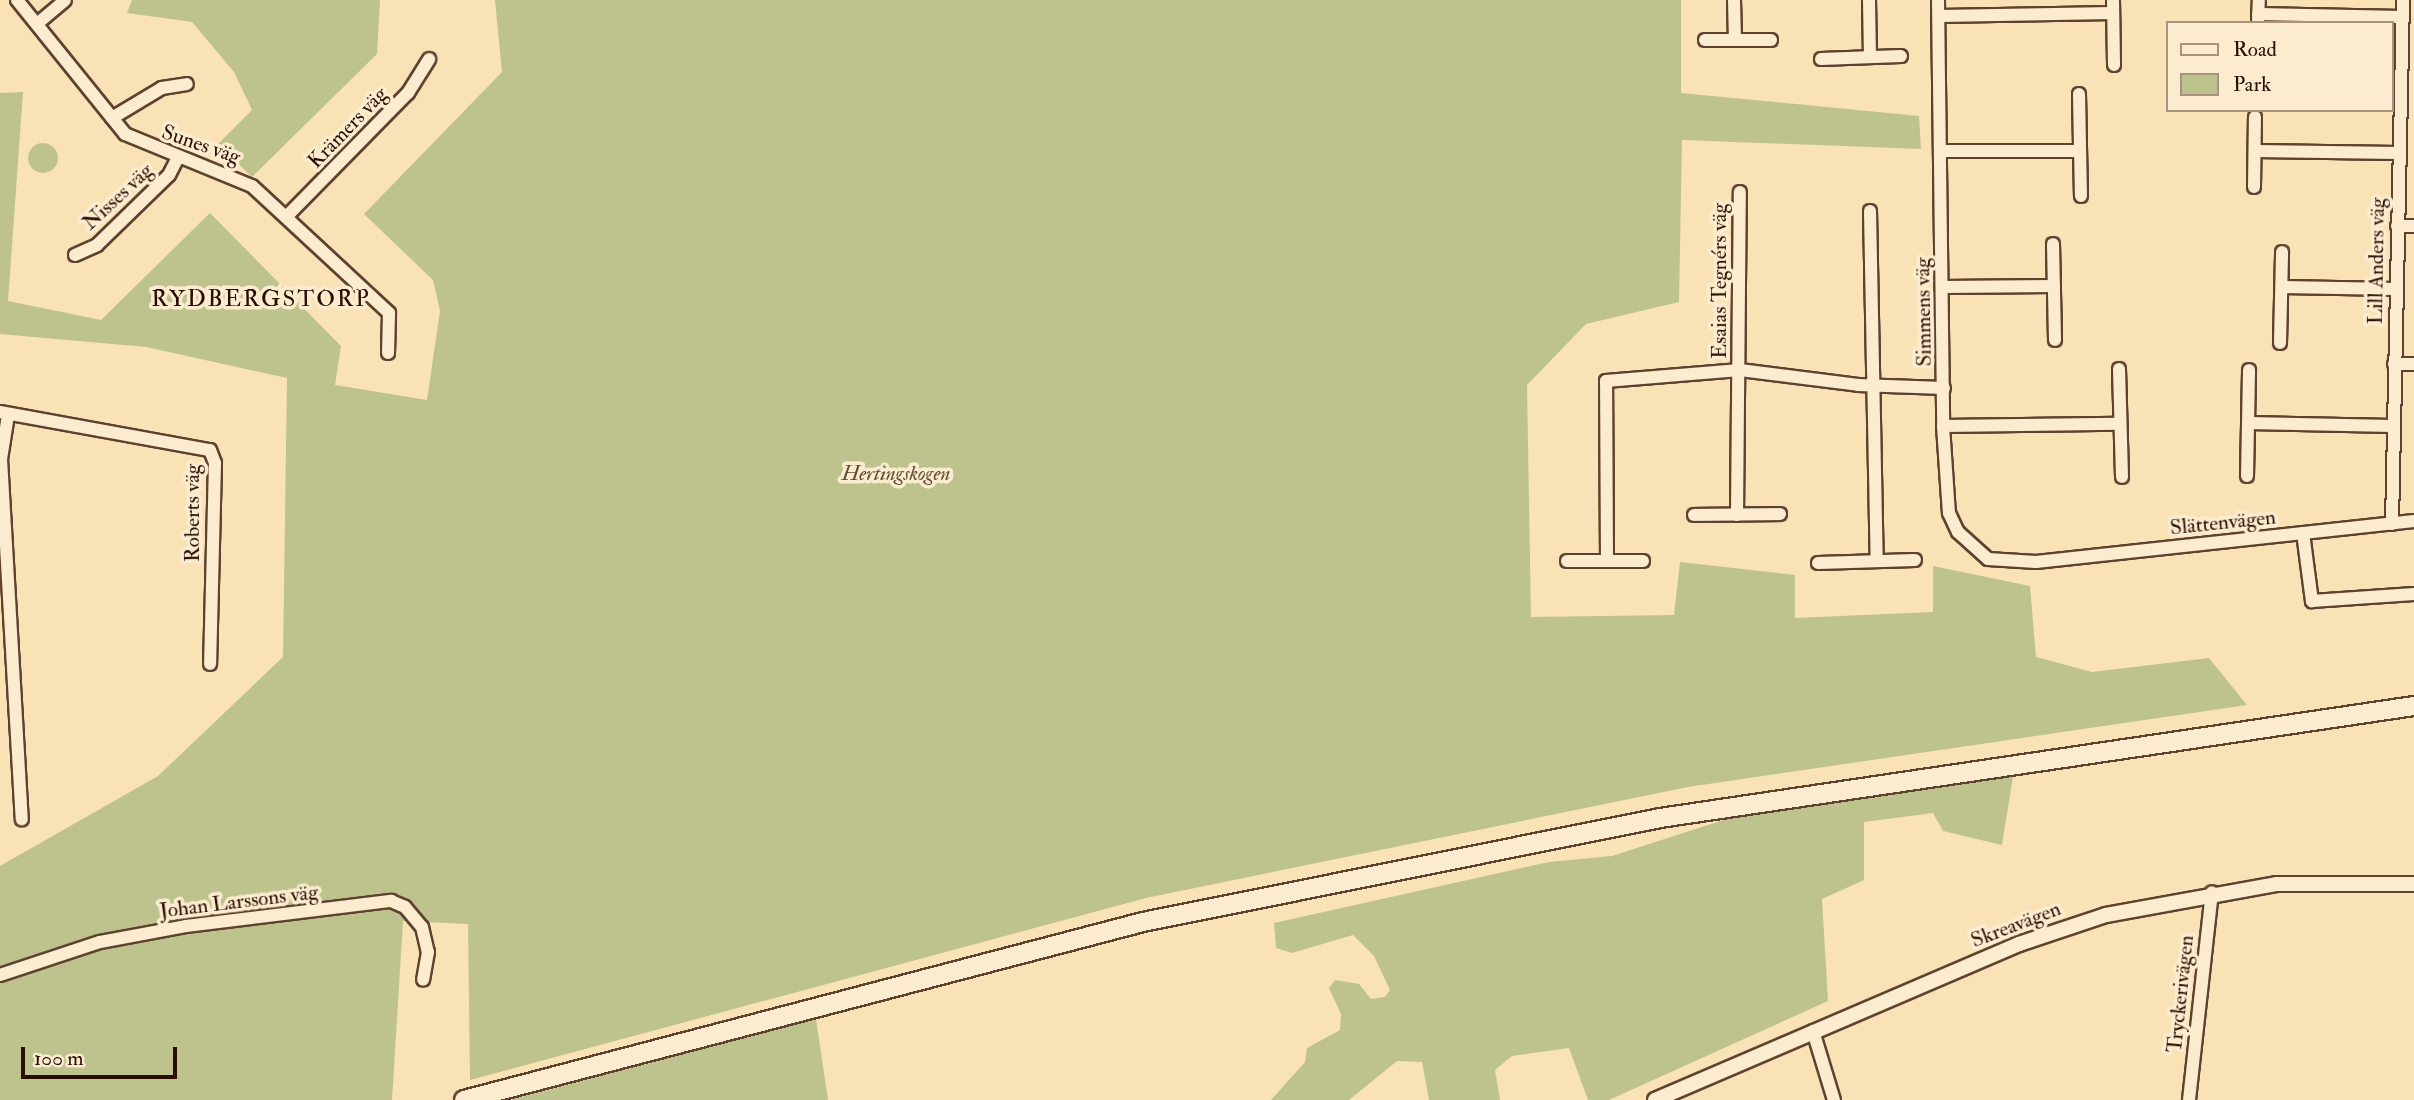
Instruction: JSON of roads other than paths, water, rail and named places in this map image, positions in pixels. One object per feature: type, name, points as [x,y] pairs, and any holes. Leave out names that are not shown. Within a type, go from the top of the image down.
[{"type":"main road","points":[[464,1100],[1143,922],[1660,818],[2414,706]]},
{"type":"street","name":"Sunes väg","points":[[17,0],[132,139],[242,178],[389,313],[388,353]]},
{"type":"street","points":[[38,23],[65,0]]},
{"type":"street","points":[[1734,0],[1735,40]]},
{"type":"street","points":[[1869,0],[1870,57]]},
{"type":"street","name":"Simmens väg","points":[[1938,0],[1943,426],[1949,513],[1958,533],[1988,558],[2036,562]]},
{"type":"street","points":[[2259,0],[2258,18],[2402,17]]},
{"type":"street","name":"Lill Anders väg","points":[[2392,524],[2403,0]]},
{"type":"street","points":[[1939,16],[2113,7],[2115,65]]},
{"type":"street","points":[[1704,40],[1771,40]]},
{"type":"street","points":[[1821,59],[1901,56]]},
{"type":"street","name":"Krämers väg","points":[[286,218],[408,93],[429,59]]},
{"type":"street","points":[[112,118],[162,88],[187,85]]},
{"type":"street","points":[[2400,87],[2414,88]]},
{"type":"street","points":[[2079,94],[2081,196]]},
{"type":"street","points":[[2255,117],[2255,187]]},
{"type":"street","points":[[2255,150],[2398,153]]},
{"type":"street","points":[[1941,151],[2080,151]]},
{"type":"street","name":"Nisses väg","points":[[75,255],[97,245],[169,175],[178,157]]},
{"type":"street","name":"Esaias Tegnérs väg","points":[[1737,515],[1740,192]]},
{"type":"street","points":[[1870,211],[1876,385],[1877,561]]},
{"type":"street","points":[[2397,226],[2414,226]]},
{"type":"street","points":[[2053,244],[2054,340]]},
{"type":"street","points":[[2280,343],[2282,252]]},
{"type":"street","points":[[1943,286],[2054,285]]},
{"type":"street","points":[[2282,287],[2395,289]]},
{"type":"street","points":[[2395,364],[2414,365]]},
{"type":"street","points":[[2119,369],[2122,477]]},
{"type":"street","points":[[1607,561],[1606,381],[1740,370],[1876,385],[1944,388]]},
{"type":"street","points":[[2247,475],[2249,370]]},
{"type":"street","points":[[4,413],[1,459],[22,819]]},
{"type":"street","name":"Roberts väg","points":[[4,413],[210,450],[215,463],[210,664]]},
{"type":"street","points":[[2248,423],[2393,426]]},
{"type":"street","points":[[1943,426],[2119,424]]},
{"type":"street","points":[[1695,515],[1780,514]]},
{"type":"street","name":"Slättenvägen","points":[[2036,562],[2414,521]]},
{"type":"street","points":[[2303,533],[2312,601],[2414,594]]},
{"type":"street","points":[[1818,563],[1915,560]]},
{"type":"street","points":[[1567,561],[1643,561]]},
{"type":"street","name":"Skreavägen","points":[[1655,1100],[2057,930],[2212,892],[2317,881],[2414,884]]},
{"type":"street","name":"Tryckerivägen","points":[[2189,1100],[2212,892]]},
{"type":"street","name":"Johan Larssons väg","points":[[0,975],[100,942],[174,928],[391,901],[405,907],[422,927],[428,952],[423,981]]},
{"type":"street","points":[[1813,1031],[1834,1100]]},
{"type":"district","name":"RYDBERGSTORP","points":[[261,299]]},
{"type":"park label","name":"Hertingskogen","points":[[896,474]]}]
